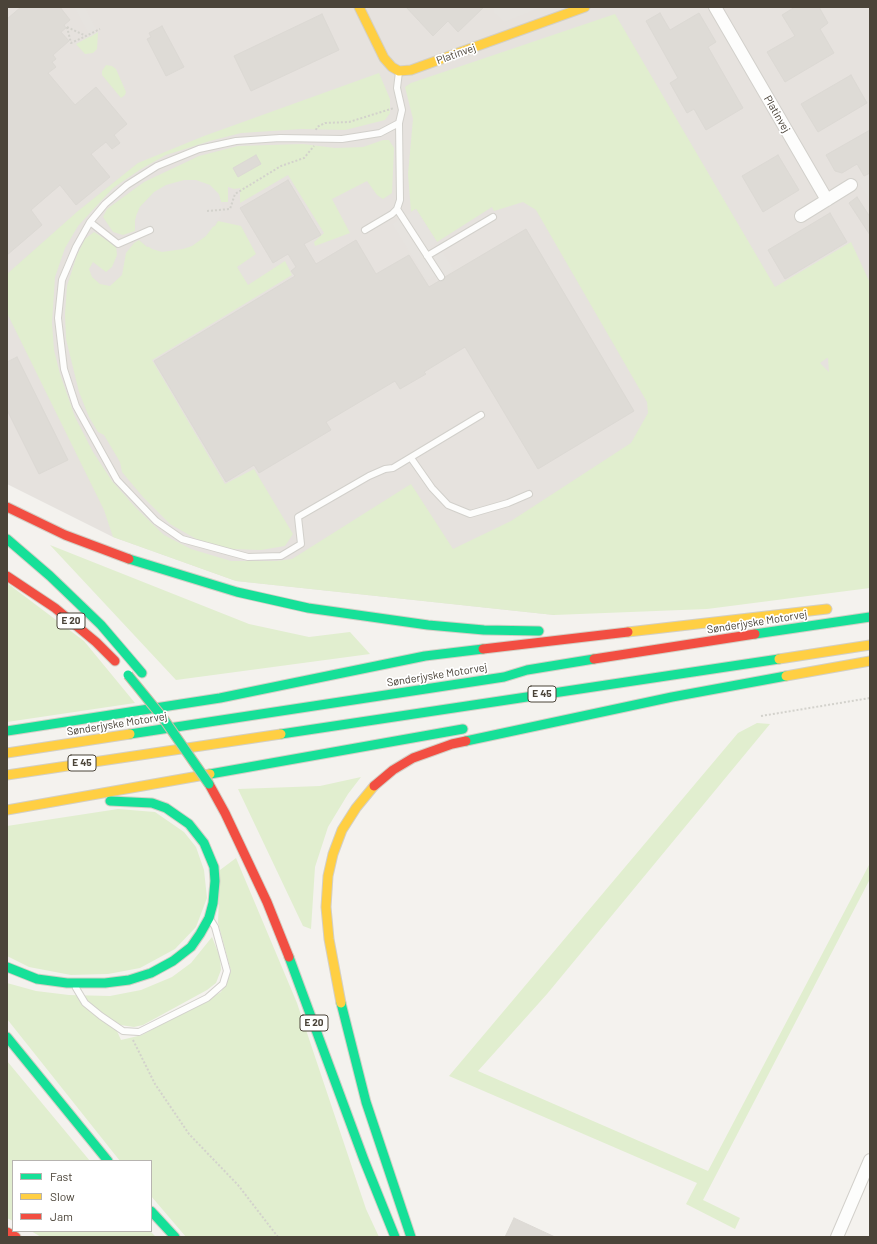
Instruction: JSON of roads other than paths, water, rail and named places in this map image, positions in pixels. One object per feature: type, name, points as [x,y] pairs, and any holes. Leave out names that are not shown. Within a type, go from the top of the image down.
[{"type":"main road","points":[[359,7],[384,58],[392,67],[399,71]]},
{"type":"main road","name":"Platinvej","points":[[399,71],[411,70],[585,7]]},
{"type":"main road","points":[[7,507],[65,535],[167,572],[237,592],[308,608],[428,625],[484,630],[553,631],[650,629]]},
{"type":"main road","points":[[7,539],[50,576],[101,625],[144,676]]},
{"type":"main road","name":"E 20","points":[[7,576],[61,613],[96,642],[128,675],[163,718],[209,784],[225,813],[267,902],[303,992],[364,1160],[395,1237]]},
{"type":"main road","points":[[7,731],[220,698],[425,656],[838,608]]},
{"type":"main road","name":"Sønderjyske Motorvej","points":[[7,753],[504,677],[527,670],[555,665],[870,617]]},
{"type":"main road","name":"E 45","points":[[7,775],[870,645]]},
{"type":"main road","points":[[411,1237],[366,1102],[337,985],[329,939],[326,907],[328,876],[333,854],[342,830],[356,808],[373,787],[393,770],[413,758],[452,744],[672,697],[870,661]]},
{"type":"main road","points":[[160,697],[184,732],[209,784]]},
{"type":"main road","points":[[539,716],[672,697]]},
{"type":"main road","points":[[7,809],[470,728]]},
{"type":"main road","points":[[7,809],[113,801],[152,803],[166,808],[188,824],[204,843],[214,867],[215,882],[213,903],[209,918],[200,934],[191,947],[176,959],[159,969],[129,980],[105,983],[73,984],[37,978],[7,967]]},
{"type":"main road","points":[[7,1037],[107,1160]]},
{"type":"main road","points":[[152,1212],[175,1237]]},
{"type":"main road","points":[[7,1232],[16,1237]]},
{"type":"street","name":"Platinvej","points":[[715,7],[827,200]]},
{"type":"street","points":[[801,216],[851,185]]},
{"type":"street","points":[[836,1237],[870,1160]]},
{"type":"lane","points":[[365,230],[397,209],[400,200],[399,123],[401,107],[397,88],[399,71]]},
{"type":"lane","points":[[399,123],[380,132],[342,139],[280,138],[236,141],[199,149],[157,166],[127,185],[105,204],[90,222],[76,247],[62,280],[58,318],[64,369],[76,406],[117,480],[156,521],[182,539],[212,549],[248,557],[281,556],[301,544],[298,517],[370,476],[385,469],[393,468],[411,458],[481,415]]},
{"type":"lane","points":[[397,209],[441,277]]},
{"type":"lane","points":[[427,256],[493,217]]},
{"type":"lane","points":[[90,222],[118,244],[150,230]]},
{"type":"lane","points":[[411,458],[432,488],[448,505],[470,514],[508,503],[529,494]]},
{"type":"lane","points":[[73,984],[85,1003],[100,1016],[123,1031],[139,1032],[146,1029],[207,998],[223,984],[227,970],[215,927],[209,918]]}]
